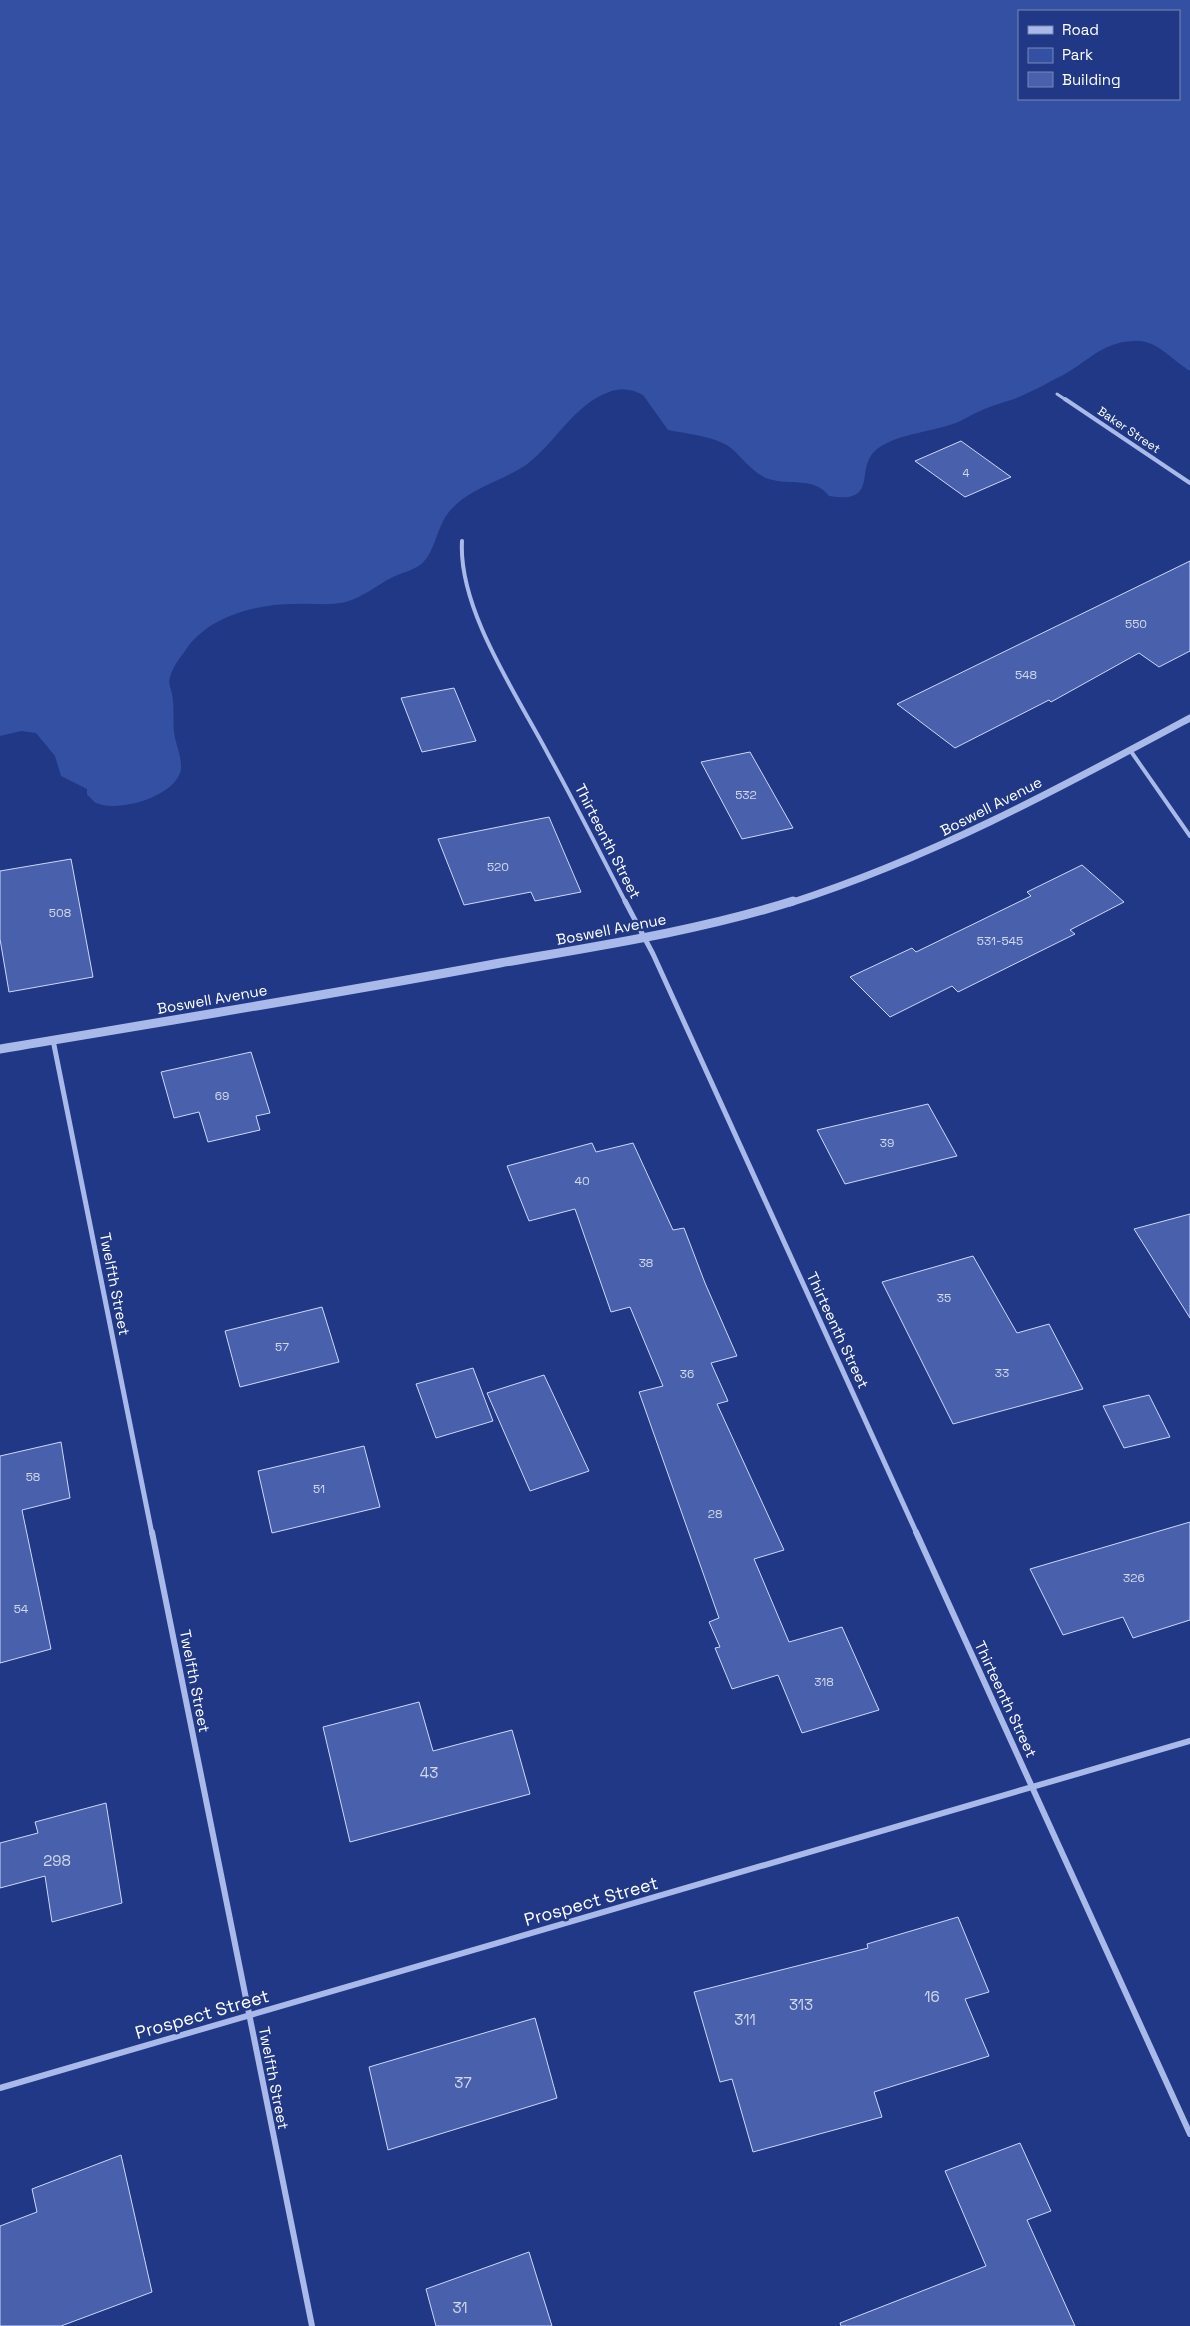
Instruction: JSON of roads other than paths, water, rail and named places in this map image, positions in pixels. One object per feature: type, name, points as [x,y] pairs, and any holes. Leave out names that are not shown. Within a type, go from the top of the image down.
[{"type":"street","name":"Baker Street","points":[[1057,394],[1190,483]]},
{"type":"street","name":"Thirteenth Street","points":[[462,541],[461,558],[475,613],[512,689],[548,752],[643,936],[1190,2134]]},
{"type":"street","name":"Boswell Avenue","points":[[0,1049],[408,980],[709,924],[753,913],[821,893],[924,854],[1190,718]]},
{"type":"street","points":[[1130,750],[1190,836]]},
{"type":"street","name":"Twelfth Street","points":[[53,1040],[312,2326]]},
{"type":"street","name":"Prospect Street","points":[[0,2088],[1190,1741]]}]
